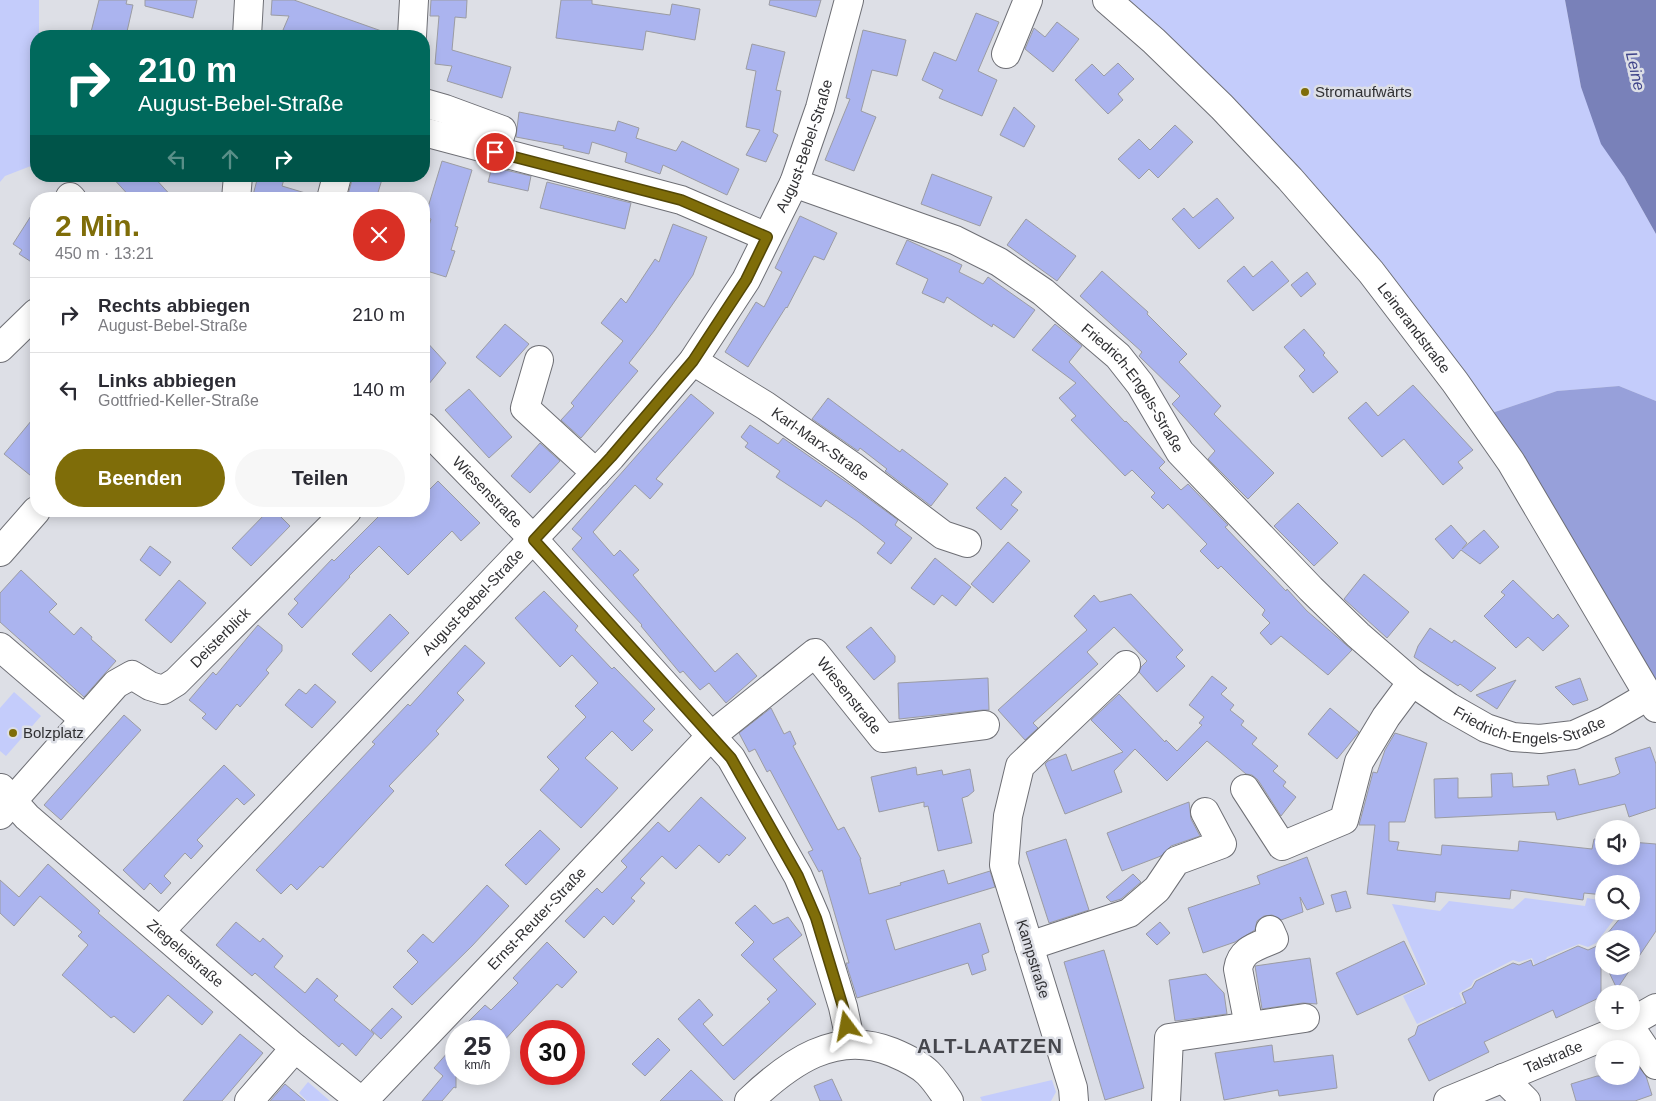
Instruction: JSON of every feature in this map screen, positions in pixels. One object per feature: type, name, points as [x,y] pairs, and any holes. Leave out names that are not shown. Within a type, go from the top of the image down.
[{"type":"street","points":[[247,30],[249,0]]},
{"type":"street","points":[[412,30],[414,0]]},
{"type":"street","name":"August-Bebel-Straße","points":[[160,931],[534,540],[596,473],[693,361],[746,280],[794,183],[820,108],[849,0]]},
{"type":"street","points":[[1006,54],[1028,0]]},
{"type":"street","name":"Leinerandstraße","points":[[1107,0],[1154,41],[1222,107],[1290,179],[1371,272],[1454,382],[1511,462],[1652,702]]},
{"type":"street","points":[[430,104],[502,130],[495,152]]},
{"type":"street","points":[[430,134],[681,200],[767,237]]},
{"type":"street","name":"Friedrich-Engels-Straße","points":[[794,183],[954,240],[998,262],[1043,292],[1118,356],[1140,384],[1180,452],[1265,542],[1351,629],[1412,682],[1449,707],[1486,728],[1513,737],[1540,739],[1574,735],[1652,702]]},
{"type":"street","points":[[0,348],[30,319]]},
{"type":"street","points":[[539,360],[525,408],[596,473]]},
{"type":"street","name":"Karl-Marx-Straße","points":[[693,361],[766,406],[955,539]]},
{"type":"street","name":"Wiesenstraße","points":[[430,436],[534,540],[731,758],[798,876],[816,918],[843,1007],[851,1044]]},
{"type":"street","points":[[0,552],[31,517]]},
{"type":"street","name":"Deisterblick","points":[[84,719],[116,684],[132,675],[150,686],[163,690],[176,682],[341,517]]},
{"type":"street","points":[[0,647],[84,719],[4,800]]},
{"type":"street","name":"Wiesenstraße","points":[[711,736],[815,653],[882,738],[984,725]]},
{"type":"street","name":"Kampstraße","points":[[1074,1101],[1073,1088],[1004,865],[1008,816],[1020,766],[1126,664]]},
{"type":"street","points":[[1245,789],[1282,846],[1344,820],[1359,762],[1386,718],[1412,682]]},
{"type":"street","name":"Ernst-Reuter-Straße","points":[[362,1101],[711,736]]},
{"type":"street","name":"Ziegeleistraße","points":[[4,800],[27,817],[295,1048],[362,1101]]},
{"type":"street","points":[[1029,946],[1129,913],[1157,889],[1176,861],[1222,844],[1205,812]]},
{"type":"street","points":[[1249,1026],[1238,969],[1239,961],[1248,951],[1274,939],[1270,930]]},
{"type":"street","name":"Talstraße","points":[[1640,1017],[1656,1008]]},
{"type":"street","points":[[1166,1101],[1169,1038],[1305,1018]]},
{"type":"street","name":"Talstraße","points":[[1448,1101],[1617,1030]]},
{"type":"street","points":[[1632,1030],[1656,1065]]},
{"type":"street","points":[[749,1101],[797,1061],[824,1048],[851,1044],[876,1045],[904,1056],[928,1073],[949,1101]]},
{"type":"street","points":[[249,1101],[295,1048]]},
{"type":"street","points":[[1503,1078],[1526,1101]]},
{"type":"shaded area","points":[[0,0],[39,0],[39,30],[30,30],[30,166],[5,176],[0,182]]},
{"type":"shaded area","points":[[1120,0],[1565,0],[1581,87],[1590,110],[1624,177],[1656,234],[1656,401],[1619,386],[1557,391],[1489,414]]},
{"type":"shaded area","points":[[1619,386],[1656,401],[1656,696],[1489,414],[1557,391]]},
{"type":"shaded area","name":"Bolzplatz","points":[[14,692],[41,716],[6,756],[0,751],[0,708]]},
{"type":"shaded area","points":[[1525,898],[1585,906],[1587,898],[1595,899],[1595,920],[1614,920],[1606,930],[1595,930],[1595,944],[1588,947],[1579,944],[1547,957],[1543,965],[1536,968],[1532,958],[1519,962],[1513,960],[1474,980],[1471,986],[1459,993],[1465,1007],[1460,1009],[1453,1007],[1417,1024],[1403,996],[1427,984],[1392,904],[1440,911],[1449,901],[1513,909]]},
{"type":"shaded area","points":[[1052,1080],[1056,1092],[1051,1101],[982,1101],[980,1097]]},
{"type":"shaded area","points":[[308,1082],[330,1101],[307,1101],[299,1093]]},
{"type":"water","name":"Leine","points":[[1565,0],[1656,0],[1656,234],[1624,177],[1601,144],[1581,87]]},
{"type":"building","points":[[99,0],[127,0],[126,4],[133,5],[127,30],[92,30]]},
{"type":"building","points":[[145,0],[197,0],[193,18],[145,6]]},
{"type":"building","points":[[272,0],[294,0],[379,30],[283,30],[289,16],[271,15]]},
{"type":"building","points":[[431,0],[467,0],[466,18],[455,17],[452,50],[511,67],[502,98],[447,81],[452,66],[435,64],[439,16],[430,16]]},
{"type":"building","points":[[561,0],[592,0],[592,4],[670,15],[672,4],[700,9],[695,40],[646,31],[643,50],[556,38]]},
{"type":"building","points":[[770,0],[821,0],[816,17],[769,5]]},
{"type":"building","points":[[976,13],[999,22],[978,71],[997,80],[982,116],[939,98],[943,90],[922,80],[934,52],[956,61]]},
{"type":"building","points":[[1057,22],[1079,39],[1053,72],[1025,49],[1034,28],[1045,37]]},
{"type":"building","points":[[863,30],[906,40],[897,76],[872,70],[861,111],[876,117],[854,171],[825,160],[850,99],[846,98]]},
{"type":"building","points":[[752,44],[785,52],[776,90],[781,91],[773,132],[778,135],[766,162],[746,155],[760,130],[746,127],[756,71],[746,69]]},
{"type":"building","points":[[1118,63],[1134,79],[1118,94],[1123,100],[1108,114],[1075,80],[1092,64],[1104,76]]},
{"type":"building","points":[[1014,107],[1035,126],[1024,147],[1000,135]]},
{"type":"building","points":[[519,112],[615,131],[618,121],[639,128],[636,138],[676,151],[682,141],[739,169],[727,195],[663,165],[660,174],[625,162],[627,153],[592,142],[589,154],[563,148],[564,146],[516,137]]},
{"type":"building","points":[[1175,125],[1193,142],[1158,178],[1149,169],[1139,179],[1118,159],[1139,139],[1150,150]]},
{"type":"building","points":[[442,161],[472,170],[455,226],[458,227],[451,250],[455,251],[446,277],[430,272],[430,201]]},
{"type":"building","points":[[492,167],[531,176],[528,191],[488,182]]},
{"type":"building","points":[[932,174],[992,197],[980,226],[921,204]]},
{"type":"building","points":[[116,182],[158,182],[168,192],[126,192]]},
{"type":"building","points":[[256,182],[283,182],[282,186],[302,192],[254,192]]},
{"type":"building","points":[[351,182],[381,182],[378,192],[349,192]]},
{"type":"building","points":[[547,182],[631,203],[625,229],[540,208]]},
{"type":"building","points":[[1217,198],[1234,218],[1199,249],[1172,219],[1184,208],[1193,218]]},
{"type":"building","points":[[800,216],[837,233],[824,260],[814,256],[787,308],[748,367],[725,352],[756,302],[764,307],[782,272],[775,268]]},
{"type":"building","points":[[30,217],[30,261],[19,254],[22,250],[13,244]]},
{"type":"building","points":[[1026,219],[1076,256],[1057,281],[1007,245]]},
{"type":"building","points":[[673,224],[707,237],[693,275],[629,363],[638,371],[581,438],[561,420],[574,406],[571,403],[623,341],[601,323],[621,298],[626,303],[655,259],[659,262]]},
{"type":"building","points":[[907,240],[962,265],[959,272],[983,284],[988,277],[1035,310],[1014,338],[993,324],[992,327],[947,297],[944,303],[922,293],[928,279],[896,264]]},
{"type":"building","points":[[1272,261],[1289,281],[1253,311],[1227,281],[1244,266],[1253,277]]},
{"type":"building","points":[[1102,271],[1148,312],[1147,314],[1187,354],[1179,362],[1221,406],[1214,414],[1274,473],[1248,499],[1208,459],[1215,451],[1172,404],[1180,396],[1139,356],[1142,352],[1080,296]]},
{"type":"building","points":[[1307,272],[1316,284],[1301,297],[1291,285]]},
{"type":"building","points":[[505,324],[529,344],[500,377],[476,357]]},
{"type":"building","points":[[1055,324],[1082,346],[1069,362],[1165,462],[1159,468],[1181,490],[1188,484],[1228,525],[1225,527],[1286,591],[1287,589],[1307,611],[1352,650],[1328,675],[1281,636],[1271,645],[1260,633],[1270,623],[1262,615],[1265,610],[1221,566],[1218,569],[1200,551],[1207,544],[1168,504],[1163,509],[1151,497],[1155,493],[1132,470],[1125,476],[1071,420],[1076,416],[1059,398],[1076,383],[1032,350]]},
{"type":"building","points":[[1304,329],[1325,353],[1323,355],[1338,372],[1313,393],[1299,376],[1305,370],[1284,347]]},
{"type":"building","points":[[430,346],[446,363],[430,383]]},
{"type":"building","points":[[1413,385],[1473,450],[1458,462],[1463,468],[1443,485],[1404,439],[1382,457],[1348,418],[1366,402],[1378,416]]},
{"type":"building","points":[[469,389],[512,437],[489,458],[445,410]]},
{"type":"building","points":[[691,394],[714,413],[656,479],[663,484],[650,499],[635,485],[593,532],[614,556],[620,550],[639,570],[633,575],[715,672],[737,653],[757,676],[726,703],[709,683],[700,690],[683,671],[680,673],[642,625],[572,549],[582,538],[572,529]]},
{"type":"building","points":[[828,398],[900,452],[902,449],[948,484],[931,506],[885,471],[887,469],[860,448],[858,451],[812,419]]},
{"type":"building","points":[[30,422],[30,475],[4,454]]},
{"type":"building","points":[[750,425],[778,444],[783,438],[898,520],[895,525],[912,538],[891,564],[877,553],[885,543],[826,500],[821,507],[776,477],[780,471],[745,447],[748,443],[741,437]]},
{"type":"building","points":[[540,443],[560,461],[530,493],[511,476]]},
{"type":"building","points":[[1005,477],[1022,492],[1011,505],[1018,510],[1001,530],[976,508]]},
{"type":"building","points":[[438,481],[480,523],[461,541],[452,531],[408,575],[379,546],[302,628],[288,614],[298,603],[294,599],[332,559],[334,561],[378,517],[430,517],[430,489]]},
{"type":"building","points":[[1298,503],[1338,543],[1314,566],[1274,526]]},
{"type":"building","points":[[262,517],[281,517],[290,526],[251,566],[232,548]]},
{"type":"building","points":[[1451,525],[1467,543],[1462,549],[1484,530],[1499,547],[1480,564],[1461,550],[1453,559],[1435,539]]},
{"type":"building","points":[[1008,542],[1030,561],[993,603],[971,584]]},
{"type":"building","points":[[150,546],[171,562],[160,576],[140,560]]},
{"type":"building","points":[[935,558],[971,587],[956,606],[942,595],[934,605],[911,588]]},
{"type":"building","points":[[21,570],[57,604],[49,612],[74,635],[81,627],[92,637],[91,639],[116,661],[84,697],[0,622],[0,593]]},
{"type":"building","points":[[1364,574],[1409,612],[1387,638],[1344,599]]},
{"type":"building","points":[[179,580],[206,603],[171,643],[145,620]]},
{"type":"building","points":[[1513,580],[1553,619],[1558,614],[1569,626],[1543,651],[1528,637],[1516,648],[1484,616],[1505,595],[1501,592]]},
{"type":"building","points":[[544,591],[578,626],[575,630],[612,669],[614,667],[655,709],[643,721],[653,730],[632,751],[612,731],[585,758],[618,788],[581,828],[540,790],[559,769],[547,757],[586,717],[575,706],[598,683],[572,655],[560,667],[515,618]]},
{"type":"building","points":[[1131,594],[1183,650],[1176,657],[1185,666],[1157,692],[1139,672],[1147,661],[1114,627],[1087,652],[1098,664],[1033,723],[1038,728],[1025,740],[998,710],[1087,630],[1074,616],[1094,595],[1100,602]]},
{"type":"building","points":[[390,614],[409,633],[371,672],[352,654]]},
{"type":"building","points":[[258,625],[282,645],[282,651],[266,670],[269,673],[240,707],[237,704],[216,730],[202,718],[206,714],[189,700],[213,672],[216,675]]},
{"type":"building","points":[[871,627],[895,656],[895,662],[874,680],[846,647]]},
{"type":"building","points":[[1430,628],[1452,643],[1454,640],[1496,668],[1471,692],[1460,684],[1458,686],[1414,657],[1418,646]]},
{"type":"building","points":[[465,645],[485,663],[457,693],[464,700],[436,731],[439,734],[389,786],[394,791],[323,868],[320,866],[297,890],[291,884],[281,894],[256,870],[375,744],[372,742],[408,704],[410,706]]},
{"type":"building","points":[[1212,676],[1227,688],[1221,694],[1234,705],[1230,710],[1244,721],[1241,725],[1257,738],[1252,744],[1278,766],[1273,771],[1286,782],[1283,786],[1296,797],[1281,816],[1258,780],[1252,775],[1246,774],[1207,741],[1167,781],[1135,749],[1114,771],[1122,792],[1065,814],[1045,764],[1066,754],[1072,771],[1123,752],[1091,720],[1119,694],[1165,742],[1166,740],[1177,751],[1202,725],[1199,723],[1204,717],[1189,705]]},
{"type":"building","points":[[988,678],[989,710],[899,719],[898,683]]},
{"type":"building","points":[[1580,678],[1588,700],[1573,705],[1555,687]]},
{"type":"building","points":[[1516,680],[1497,709],[1476,695]]},
{"type":"building","points":[[315,684],[336,702],[312,728],[285,705],[299,689],[306,694]]},
{"type":"building","points":[[771,708],[784,734],[790,731],[796,744],[793,746],[838,830],[844,827],[861,859],[869,894],[944,870],[948,884],[990,871],[995,887],[886,920],[895,950],[980,923],[989,952],[982,955],[986,970],[972,975],[968,963],[857,998],[846,963],[849,963],[822,870],[819,872],[808,852],[813,850],[770,770],[767,772],[755,749],[749,752],[739,733]]},
{"type":"building","points":[[1330,708],[1359,732],[1337,759],[1308,734]]},
{"type":"building","points":[[124,715],[141,730],[61,820],[44,805]]},
{"type":"building","points":[[1395,733],[1427,743],[1405,822],[1389,822],[1389,841],[1399,842],[1397,850],[1441,855],[1442,845],[1518,851],[1519,841],[1592,849],[1594,839],[1595,865],[1640,865],[1640,843],[1656,844],[1656,931],[1640,955],[1640,930],[1610,930],[1619,920],[1640,920],[1640,875],[1595,875],[1595,894],[1584,893],[1583,900],[1511,890],[1510,899],[1436,892],[1435,902],[1367,894],[1375,825],[1359,825],[1373,772],[1377,773],[1385,750]]},
{"type":"building","points":[[1650,747],[1656,764],[1656,808],[1629,817],[1625,804],[1557,820],[1555,812],[1435,818],[1434,779],[1458,778],[1458,798],[1492,797],[1491,774],[1512,773],[1513,787],[1549,785],[1547,776],[1575,769],[1579,785],[1615,776],[1620,773],[1615,758]]},
{"type":"building","points":[[224,765],[255,795],[244,805],[237,798],[197,840],[203,846],[191,859],[185,853],[164,876],[171,883],[161,894],[150,883],[144,890],[123,870]]},
{"type":"building","points":[[916,767],[917,775],[942,770],[943,775],[970,769],[974,791],[962,798],[972,843],[938,851],[928,806],[924,807],[924,802],[879,812],[871,777]]},
{"type":"building","points":[[701,797],[746,838],[729,856],[727,854],[719,863],[699,845],[676,869],[662,856],[640,879],[645,883],[631,898],[635,901],[613,925],[604,916],[584,938],[565,921],[597,888],[602,893],[627,867],[621,861],[658,822],[669,832]]},
{"type":"building","points":[[1189,802],[1191,819],[1200,836],[1171,846],[1161,856],[1122,871],[1107,833]]},
{"type":"building","points":[[540,830],[560,849],[526,885],[505,865]]},
{"type":"building","points":[[1066,839],[1089,910],[1049,923],[1026,852]]},
{"type":"building","points":[[1307,857],[1324,904],[1307,910],[1300,897],[1303,912],[1281,920],[1272,915],[1264,916],[1257,921],[1255,930],[1235,942],[1203,953],[1188,908],[1260,884],[1257,876]]},
{"type":"building","points":[[48,864],[100,911],[98,913],[213,1012],[202,1025],[168,995],[134,1033],[114,1016],[111,1018],[62,975],[88,945],[78,936],[82,932],[40,896],[14,926],[0,913],[0,880],[19,897]]},
{"type":"building","points":[[1133,874],[1141,882],[1121,899],[1111,902],[1106,897]]},
{"type":"building","points":[[487,885],[509,906],[472,946],[412,1005],[393,987],[418,962],[407,951],[423,934],[433,943]]},
{"type":"building","points":[[1346,891],[1351,908],[1336,912],[1331,895]]},
{"type":"building","points":[[755,905],[773,924],[788,917],[802,935],[773,959],[816,1004],[734,1080],[678,1019],[699,999],[713,1015],[703,1024],[723,1046],[770,1002],[767,999],[777,990],[741,955],[754,942],[735,923]]},
{"type":"building","points":[[236,922],[260,942],[263,938],[283,956],[274,967],[305,993],[317,978],[338,996],[334,1000],[374,1034],[356,1056],[342,1043],[339,1047],[255,973],[252,976],[216,945]]},
{"type":"building","points":[[1160,922],[1170,933],[1157,945],[1146,934]]},
{"type":"building","points":[[1404,941],[1425,984],[1357,1015],[1336,973]]},
{"type":"building","points":[[547,942],[577,972],[562,988],[557,984],[523,1020],[520,1020],[520,1024],[510,1034],[510,1020],[470,1020],[485,1005],[491,1010],[518,983],[513,978]]},
{"type":"building","points":[[1578,946],[1588,950],[1595,947],[1595,975],[1601,975],[1601,985],[1595,985],[1595,1000],[1556,1018],[1553,1010],[1484,1042],[1489,1052],[1429,1081],[1408,1039],[1415,1035],[1418,1026],[1466,1003],[1462,993],[1472,988],[1476,981],[1513,963],[1519,965],[1531,960],[1533,966]]},
{"type":"building","points":[[1104,950],[1144,1088],[1105,1100],[1064,962]]},
{"type":"building","points":[[1310,958],[1317,1004],[1303,1003],[1262,1009],[1255,966]]},
{"type":"building","points":[[1206,974],[1224,993],[1227,1014],[1175,1021],[1169,980]]},
{"type":"building","points":[[1610,975],[1626,975],[1620,985],[1615,985]]},
{"type":"building","points":[[392,1008],[402,1017],[381,1039],[371,1030]]},
{"type":"building","points":[[240,1034],[263,1053],[222,1101],[183,1101]]},
{"type":"building","points":[[658,1038],[670,1050],[645,1076],[632,1064]]},
{"type":"building","points":[[1272,1045],[1274,1062],[1333,1055],[1337,1088],[1279,1096],[1278,1090],[1224,1100],[1215,1053]]},
{"type":"building","points":[[445,1056],[445,1085],[456,1085],[456,1088],[454,1087],[442,1101],[422,1101],[443,1076],[434,1068]]},
{"type":"building","points":[[1640,1068],[1646,1076],[1652,1095],[1635,1101],[1576,1101],[1571,1084],[1595,1077],[1595,1085],[1640,1085]]},
{"type":"building","points":[[691,1070],[723,1101],[660,1101]]},
{"type":"building","points":[[832,1079],[842,1101],[820,1101],[814,1086]]},
{"type":"building","points":[[285,1084],[305,1101],[270,1101]]},
{"type":"place","name":"Stromaufwärts","points":[[1305,92]]},
{"type":"place","name":"Bolzplatz","points":[[13,733]]},
{"type":"district","name":"ALT-LAATZEN","points":[[990,1046]]},
{"type":"route","points":[[495,152],[681,200],[767,237],[746,280],[693,361],[611,457],[534,540],[731,758],[798,876],[816,918],[847,1026]]}]
